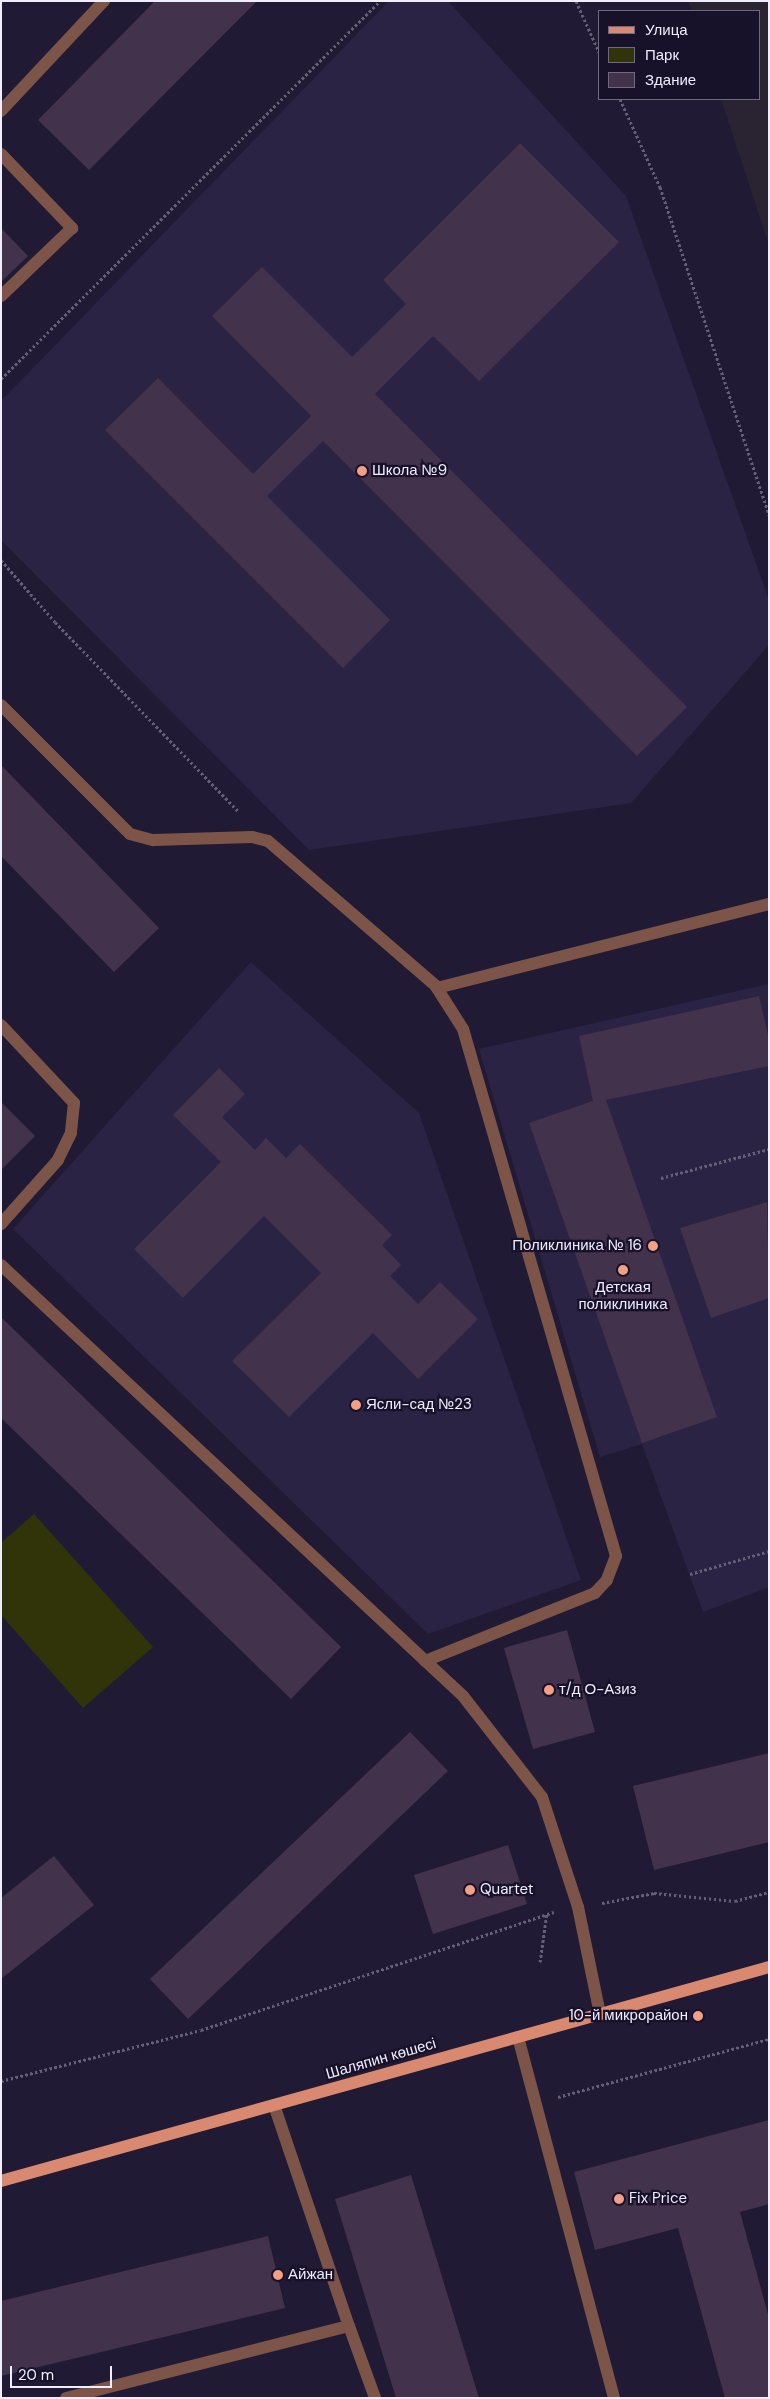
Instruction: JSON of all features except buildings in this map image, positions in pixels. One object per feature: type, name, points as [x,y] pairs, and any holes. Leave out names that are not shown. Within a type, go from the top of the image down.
[{"type":"main road","name":"Шаляпин көшесі","points":[[1,2181],[769,1967]]},
{"type":"lane","points":[[1,111],[104,1]]},
{"type":"lane","points":[[1,154],[72,228],[1,296]]},
{"type":"lane","points":[[1,706],[130,834],[153,840],[252,837],[266,839],[437,988],[464,1029],[616,1556],[607,1580],[595,1593],[425,1661]]},
{"type":"lane","points":[[437,988],[769,904]]},
{"type":"lane","points":[[1,1025],[74,1103],[71,1133],[58,1160],[1,1224]]},
{"type":"lane","points":[[1,1265],[463,1696],[542,1797],[578,1907],[600,2014]]},
{"type":"lane","points":[[518,2037],[614,2398]]},
{"type":"lane","points":[[274,2105],[375,2398]]},
{"type":"lane","points":[[66,2398],[350,2326]]},
{"type":"path","points":[[1,379],[380,1]]},
{"type":"path","points":[[576,1],[598,50]]},
{"type":"path","points":[[620,100],[660,187],[769,515]]},
{"type":"path","points":[[1,560],[55,622],[266,839]]},
{"type":"path","points":[[661,1178],[769,1149]]},
{"type":"path","points":[[690,1574],[769,1551]]},
{"type":"path","points":[[1,2081],[201,2030],[547,1913],[654,1893],[735,1901],[769,1892]]},
{"type":"path","points":[[540,1962],[547,1913]]},
{"type":"path","points":[[536,2103],[769,2039]]},
{"type":"shaded area","name":"Школа №9","points":[[389,1],[448,1],[626,196],[769,600],[769,645],[631,803],[309,850],[1,540],[1,401]]},
{"type":"shaded area","points":[[688,1],[769,1],[769,245],[721,100],[760,100],[760,10],[692,10]]},
{"type":"shaded area","name":"Ясли-сад №23","points":[[251,962],[419,1113],[581,1580],[428,1634],[13,1229]]},
{"type":"shaded area","name":"Поликлиника № 16","points":[[769,984],[769,1587],[703,1612],[642,1444],[600,1457],[479,1049]]},
{"type":"green space","points":[[34,1514],[153,1647],[83,1708],[1,1615],[1,1543]]},
{"type":"place","name":"Школа №9","points":[[362,471]]},
{"type":"place","name":"Поликлиника № 16","points":[[653,1246]]},
{"type":"place","name":"Детская поликлиника","points":[[623,1270]]},
{"type":"place","name":"Ясли-сад №23","points":[[356,1405]]},
{"type":"place","name":"т/д О-Азиз","points":[[549,1690]]},
{"type":"place","name":"Quartet","points":[[470,1890]]},
{"type":"place","name":"10-й микрорайон","points":[[698,2016]]},
{"type":"place","name":"Fix Price","points":[[619,2199]]},
{"type":"place","name":"Айжан","points":[[278,2275]]}]
